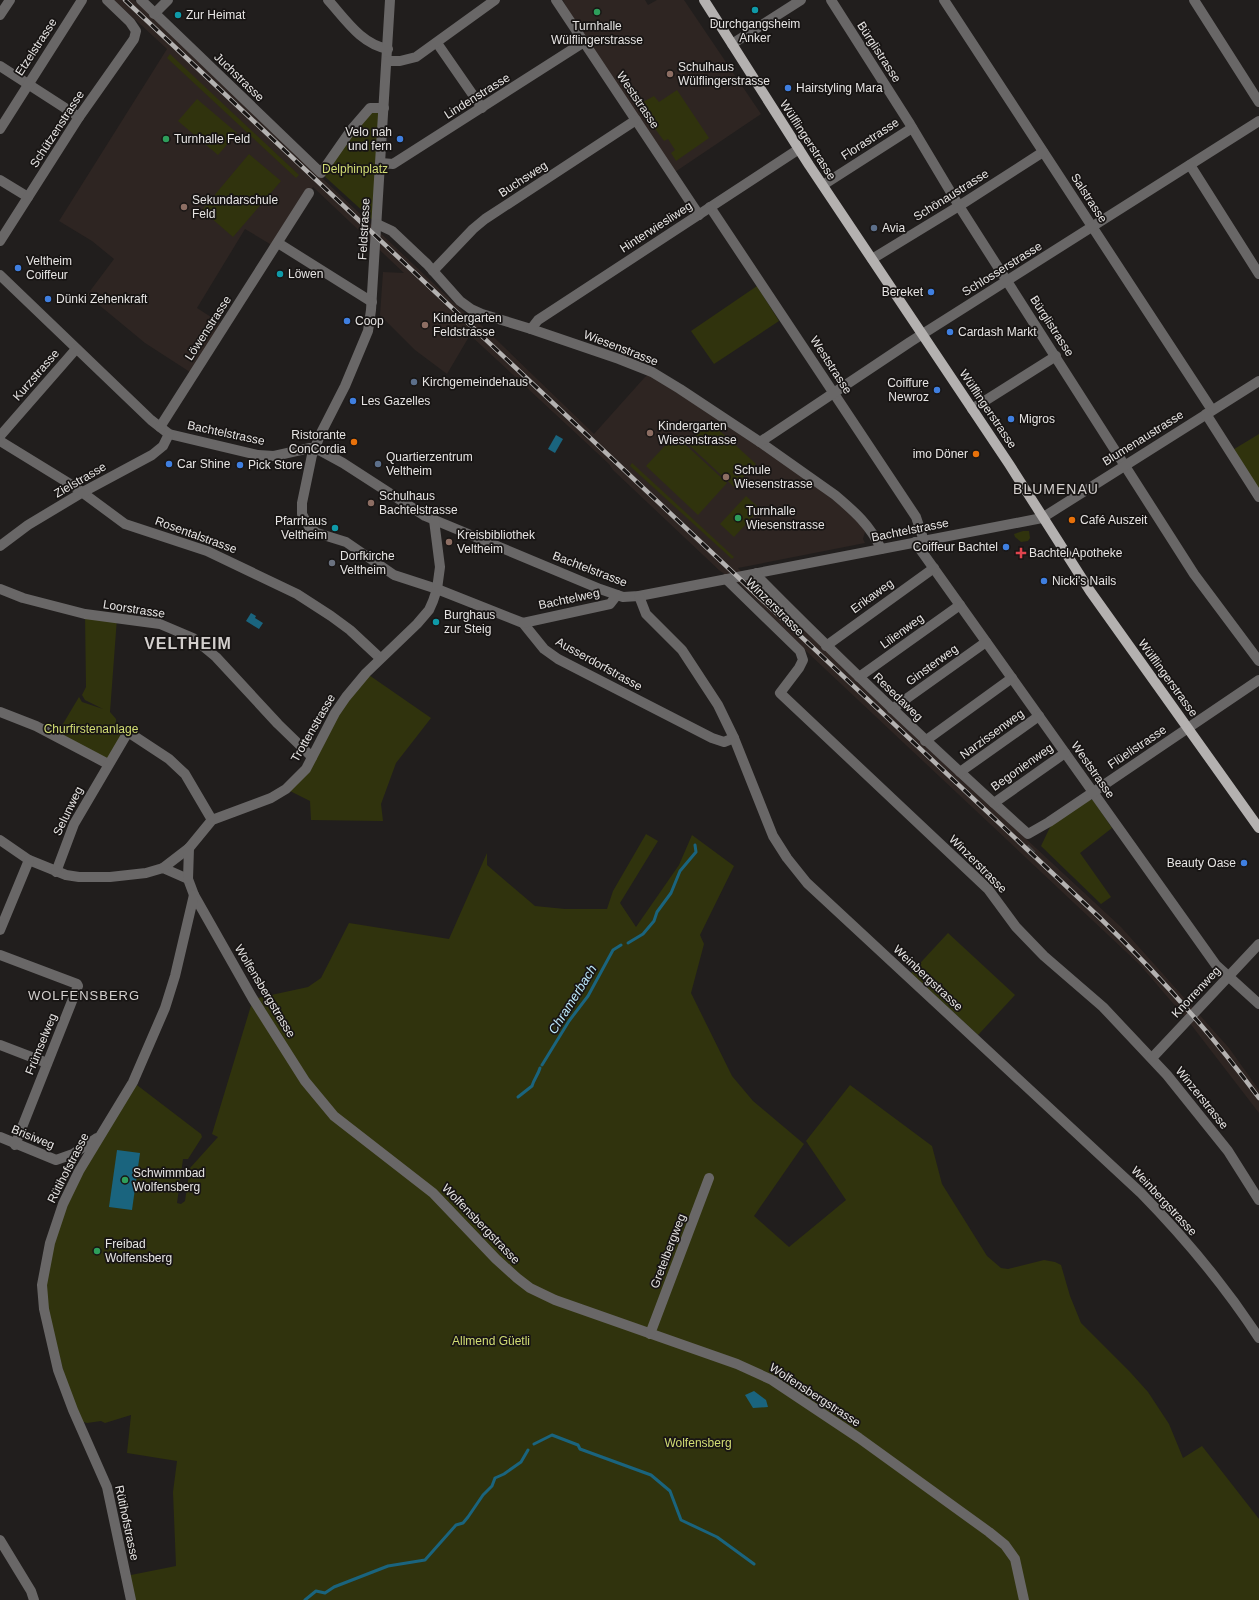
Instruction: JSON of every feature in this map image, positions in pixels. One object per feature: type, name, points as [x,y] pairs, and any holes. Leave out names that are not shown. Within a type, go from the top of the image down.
[{"type":"main road","name":"Wülflingerstrasse","points":[[704,0],[799,149],[1009,464],[1042,518],[1111,622],[1259,828]]},
{"type":"street","points":[[0,15],[10,0]]},
{"type":"street","name":"Etzelstrasse","points":[[0,129],[82,0]]},
{"type":"street","name":"Schützenstrasse","points":[[0,242],[79,117],[134,39],[136,31],[130,22],[106,0]]},
{"type":"street","name":"Juchstrasse","points":[[140,0],[321,173],[351,130],[370,108],[384,108]]},
{"type":"street","points":[[154,14],[168,0]]},
{"type":"street","points":[[328,0],[363,39],[374,46],[388,50]]},
{"type":"street","name":"Feldstrasse","points":[[390,0],[372,302],[368,331],[345,386],[321,433],[315,449],[302,503],[302,514],[309,526],[317,533],[346,542],[394,576],[437,589]]},
{"type":"street","points":[[387,61],[400,61],[412,58],[437,43],[495,0]]},
{"type":"street","name":"Weststrasse","points":[[556,0],[699,215]]},
{"type":"street","points":[[732,44],[801,0]]},
{"type":"street","name":"Bürglistrasse","points":[[831,0],[912,128],[959,206],[1126,464],[1194,574],[1259,661]]},
{"type":"street","name":"Salstrasse","points":[[944,0],[1093,227],[1209,412],[1259,497]]},
{"type":"street","points":[[1194,0],[1259,102]]},
{"type":"street","name":"Lindenstrasse","points":[[381,163],[393,164],[584,42]]},
{"type":"street","points":[[437,43],[482,108]]},
{"type":"street","points":[[0,66],[79,117]]},
{"type":"street","name":"Buchsweg","points":[[433,271],[473,229],[486,219],[636,120]]},
{"type":"street","name":"Schlosserstrasse","points":[[760,442],[922,334],[1259,121]]},
{"type":"street","name":"Florastrasse","points":[[823,185],[912,128]]},
{"type":"street","name":"Hinterwiesliweg","points":[[531,329],[538,320],[799,149]]},
{"type":"street","name":"Schönaustrasse","points":[[872,259],[959,206],[1043,152]]},
{"type":"street","points":[[1190,165],[1259,274]]},
{"type":"street","points":[[0,180],[28,197]]},
{"type":"street","name":"Löwenstrasse","points":[[160,427],[278,243],[308,193]]},
{"type":"street","name":"Weststrasse","points":[[710,207],[916,517],[920,542],[934,568],[1216,965],[1259,1004]]},
{"type":"street","name":"Wiesenstrasse","points":[[377,224],[392,231],[433,271],[460,301],[471,309],[482,314],[619,359],[652,372],[680,389],[760,442],[835,495],[855,512],[872,530],[881,549]]},
{"type":"street","points":[[278,243],[372,302]]},
{"type":"street","name":"Bachtelstrasse","points":[[0,275],[151,420],[169,434],[258,455],[274,456],[301,450],[315,449],[343,463],[386,490],[408,506],[434,520],[617,595],[631,597],[639,596],[1042,518]]},
{"type":"street","name":"Kurzstrasse","points":[[0,436],[76,349]]},
{"type":"street","points":[[972,409],[1056,356]]},
{"type":"street","name":"Blumenaustrasse","points":[[1042,518],[1259,381]]},
{"type":"street","name":"Zielstrasse","points":[[0,546],[28,525],[83,492],[152,455],[163,446],[169,434]]},
{"type":"street","name":"Rosentalstrasse","points":[[0,441],[83,492],[125,524],[207,551],[297,594],[350,630],[380,658]]},
{"type":"street","name":"Trottenstrasse","points":[[212,820],[271,798],[286,789],[306,769],[335,713],[346,696],[380,658],[417,624],[429,610],[434,602],[437,589],[439,555],[434,520]]},
{"type":"street","name":"Erikaweg","points":[[826,646],[934,568]]},
{"type":"street","name":"Resedaweg","points":[[757,573],[759,578],[826,646],[925,741],[1028,834]]},
{"type":"street","name":"Winzerstrasse","points":[[726,579],[800,651],[803,660],[799,668],[780,693],[988,889],[1016,927],[1044,956],[1103,1007],[1152,1058],[1228,1151],[1259,1200]]},
{"type":"street","name":"Loorstrasse","points":[[0,589],[23,598],[86,614],[160,624],[192,638],[216,657],[278,724],[312,757]]},
{"type":"street","name":"Ausserdorfstrasse","points":[[437,589],[523,623],[544,649],[558,659],[712,738],[724,742],[734,738]]},
{"type":"street","name":"Bachtelweg","points":[[523,623],[610,604],[617,595]]},
{"type":"street","name":"Weinbergstrasse","points":[[639,596],[646,614],[682,650],[718,705],[734,738],[773,836],[787,858],[807,883],[1141,1193],[1172,1225],[1222,1284],[1259,1338]]},
{"type":"street","name":"Lilienweg","points":[[859,677],[960,605]]},
{"type":"street","name":"Ginsterweg","points":[[892,709],[986,642]]},
{"type":"street","points":[[925,741],[1012,678]]},
{"type":"street","name":"Flüelistrasse","points":[[1028,834],[1049,822],[1259,680]]},
{"type":"street","points":[[0,712],[36,726],[108,764]]},
{"type":"street","name":"Narzissenweg","points":[[960,772],[1039,716]]},
{"type":"street","name":"Selunweg","points":[[56,872],[74,824],[128,732],[169,759],[185,774],[212,820]]},
{"type":"street","name":"Begonienweg","points":[[994,803],[1065,753]]},
{"type":"street","points":[[0,840],[29,860],[56,872],[79,877],[146,873],[164,868],[189,848],[212,820]]},
{"type":"street","points":[[164,868],[188,880],[189,848]]},
{"type":"street","points":[[0,930],[29,860]]},
{"type":"street","name":"Wolfensbergstrasse","points":[[188,880],[194,895],[253,999],[305,1081],[334,1116],[433,1192],[496,1259],[517,1278],[530,1288],[562,1303],[737,1364],[772,1380],[859,1438],[1005,1545],[1015,1559],[1024,1600]]},
{"type":"street","name":"Rütihofstrasse","points":[[131,1600],[107,1487],[73,1410],[58,1370],[44,1309],[42,1285],[50,1243],[63,1204],[79,1171],[133,1082],[165,1008],[175,976],[194,895]]},
{"type":"street","name":"Knorrenweg","points":[[1152,1058],[1259,944]]},
{"type":"street","name":"Frümselweg","points":[[0,955],[77,984],[78,986],[15,1144]]},
{"type":"street","points":[[0,1045],[47,1063]]},
{"type":"street","name":"Brisiweg","points":[[0,1137],[56,1160],[73,1154],[99,1137]]},
{"type":"street","name":"Gretelbergweg","points":[[650,1334],[710,1178]]},
{"type":"street","points":[[0,1540],[31,1591],[34,1600]]},
{"type":"shaded area","points":[[114,0],[134,0],[469,317],[477,321],[594,434],[645,377],[652,372],[760,442],[872,530],[865,532],[863,539],[865,543],[738,568],[750,582],[817,640],[900,722],[1121,927],[1229,1048],[1259,1090],[1259,1113],[1189,1022],[1140,965],[807,652],[739,583],[720,571],[613,470],[609,464],[470,335],[447,374],[415,350],[380,315],[383,272],[404,273],[313,187],[275,247],[245,229],[197,308],[225,326],[193,374],[145,343],[87,295],[114,259],[92,241],[59,221],[167,49]]},
{"type":"shaded area","name":"Schulhaus Wülflingerstrasse","points":[[563,0],[645,0],[648,5],[657,0],[684,0],[761,114],[672,174],[584,42]]},
{"type":"green space","points":[[170,54],[299,175],[296,178],[167,58]]},
{"type":"green space","points":[[677,90],[709,138],[676,161],[671,153],[675,150],[668,139],[664,141],[635,101],[639,98],[643,102],[654,96],[659,102]]},
{"type":"green space","points":[[197,99],[237,133],[218,155],[178,121]]},
{"type":"green space","name":"Delphinplatz","points":[[370,108],[384,108],[377,224],[321,173]]},
{"type":"green space","points":[[249,154],[281,181],[233,237],[202,210]]},
{"type":"green space","points":[[757,286],[779,321],[714,364],[691,331]]},
{"type":"green space","points":[[709,421],[756,464],[734,487],[688,444]]},
{"type":"green space","points":[[1259,434],[1259,497],[1231,451]]},
{"type":"green space","points":[[675,435],[727,483],[698,515],[646,466]]},
{"type":"green space","points":[[632,463],[734,557],[732,559],[630,466]]},
{"type":"green space","name":"Turnhalle Wiesenstrasse","points":[[746,496],[760,509],[734,537],[720,524]]},
{"type":"green space","points":[[1029,531],[1030,538],[1028,541],[1021,542],[1015,537],[1014,534]]},
{"type":"green space","name":"Churfirstenanlage","points":[[85,614],[117,618],[110,712],[116,719],[116,724],[128,732],[108,764],[57,734],[79,697],[82,702],[103,709],[85,700],[82,695],[86,687]]},
{"type":"green space","points":[[366,673],[431,718],[396,763],[381,804],[383,821],[311,820],[310,801],[286,789],[312,757]]},
{"type":"green space","points":[[1088,799],[1093,800],[1112,828],[1080,853],[1111,897],[1101,904],[1041,846],[1052,823]]},
{"type":"green space","points":[[646,834],[658,841],[620,903],[636,927],[679,865],[692,835],[734,866],[700,935],[704,944],[691,993],[732,1076],[753,1101],[804,1144],[754,1216],[789,1247],[846,1200],[806,1141],[850,1085],[932,1146],[942,1184],[987,1256],[1001,1268],[1008,1269],[1044,1260],[1061,1265],[1070,1296],[1081,1323],[1148,1392],[1169,1424],[1183,1458],[1202,1446],[1259,1519],[1259,1600],[131,1600],[126,1576],[176,1566],[173,1492],[177,1461],[127,1453],[131,1415],[105,1423],[101,1421],[87,1423],[77,1420],[73,1410],[42,1285],[63,1204],[133,1082],[201,1134],[202,1137],[188,1159],[183,1159],[177,1203],[181,1204],[185,1201],[190,1168],[218,1137],[212,1134],[253,999],[308,987],[321,978],[349,923],[449,939],[487,853],[487,865],[535,906],[565,909],[607,909],[613,891]]},
{"type":"green space","points":[[948,933],[1015,995],[978,1035],[911,973]]},
{"type":"water","points":[[556,435],[563,439],[555,453],[548,449]]},
{"type":"water","points":[[251,613],[256,616],[255,618],[263,623],[259,629],[246,621]]},
{"type":"water","name":"Schwimmbad Wolfensberg","points":[[117,1150],[140,1153],[132,1210],[109,1207]]},
{"type":"water","points":[[754,1391],[766,1400],[768,1407],[753,1408],[745,1395]]},
{"type":"waterway","name":"Chramerbach","points":[[628,943],[643,934],[654,921],[657,912],[671,893],[680,871],[696,852],[695,845]]},
{"type":"waterway","name":"Chramerbach","points":[[542,1065],[569,1021],[588,996],[613,950],[621,945]]},
{"type":"waterway","name":"Chramerbach","points":[[518,1097],[532,1086],[540,1068]]},
{"type":"waterway","points":[[534,1444],[552,1435],[578,1445],[580,1449],[651,1475],[670,1491],[681,1520],[717,1537],[754,1564]]},
{"type":"waterway","points":[[305,1600],[316,1591],[325,1593],[334,1587],[388,1566],[425,1560],[456,1525],[463,1523],[483,1495],[492,1486],[495,1478],[504,1474],[521,1462],[528,1450]]},
{"type":"tunnel","points":[[1027,853],[1032,848]]},
{"type":"railway","points":[[125,0],[1099,917],[1183,1004],[1222,1050],[1259,1098]]},
{"type":"place","name":"Durchgangsheim Anker","points":[[755,10]]},
{"type":"place","name":"Turnhalle Wülflingerstrasse","points":[[597,12]]},
{"type":"place","name":"Zur Heimat","points":[[178,15]]},
{"type":"place","name":"Schulhaus Wülflingerstrasse","points":[[670,74]]},
{"type":"place","name":"Hairstyling Mara","points":[[788,88]]},
{"type":"place","name":"Turnhalle Feld","points":[[166,139]]},
{"type":"place","name":"Velo nah und fern","points":[[400,139]]},
{"type":"place","name":"Sekundarschule Feld","points":[[184,207]]},
{"type":"place","name":"Avia","points":[[874,228]]},
{"type":"place","name":"Veltheim Coiffeur","points":[[18,268]]},
{"type":"place","name":"Löwen","points":[[280,274]]},
{"type":"place","name":"Bereket","points":[[931,292]]},
{"type":"place","name":"Dünki Zehenkraft","points":[[48,299]]},
{"type":"place","name":"Coop","points":[[347,321]]},
{"type":"place","name":"Kindergarten Feldstrasse","points":[[425,325]]},
{"type":"place","name":"Cardash Markt","points":[[950,332]]},
{"type":"place","name":"Kirchgemeindehaus","points":[[414,382]]},
{"type":"place","name":"Coiffure Newroz","points":[[937,390]]},
{"type":"place","name":"Les Gazelles","points":[[353,401]]},
{"type":"place","name":"Migros","points":[[1011,419]]},
{"type":"place","name":"Kindergarten Wiesenstrasse","points":[[650,433]]},
{"type":"place","name":"Ristorante ConCordia","points":[[354,442]]},
{"type":"place","name":"imo Döner","points":[[976,454]]},
{"type":"place","name":"Car Shine","points":[[169,464]]},
{"type":"place","name":"Quartierzentrum Veltheim","points":[[378,464]]},
{"type":"place","name":"Pick Store","points":[[240,465]]},
{"type":"place","name":"Schule Wiesenstrasse","points":[[726,477]]},
{"type":"place","name":"Schulhaus Bachtelstrasse","points":[[371,503]]},
{"type":"place","name":"Turnhalle Wiesenstrasse","points":[[738,518]]},
{"type":"place","name":"Café Auszeit","points":[[1072,520]]},
{"type":"place","name":"Pfarrhaus Veltheim","points":[[335,528]]},
{"type":"place","name":"Kreisbibliothek Veltheim","points":[[449,542]]},
{"type":"place","name":"Coiffeur Bachtel","points":[[1006,547]]},
{"type":"place","name":"Bachtel Apotheke","points":[[1021,553]]},
{"type":"place","name":"Dorfkirche Veltheim","points":[[332,563]]},
{"type":"place","name":"Nicki's Nails","points":[[1044,581]]},
{"type":"place","name":"Burghaus zur Steig","points":[[436,622]]},
{"type":"place","name":"Beauty Oase","points":[[1244,863]]},
{"type":"place","name":"Schwimmbad Wolfensberg","points":[[125,1180]]},
{"type":"place","name":"Freibad Wolfensberg","points":[[97,1251]]},
{"type":"district","name":"BLUMENAU","points":[[1056,489]]},
{"type":"district","name":"VELTHEIM","points":[[188,643]]},
{"type":"district","name":"WOLFENSBERG","points":[[84,995]]},
{"type":"park label","name":"Allmend Güetli","points":[[491,1341]]},
{"type":"park label","name":"Wolfensberg","points":[[698,1443]]}]
